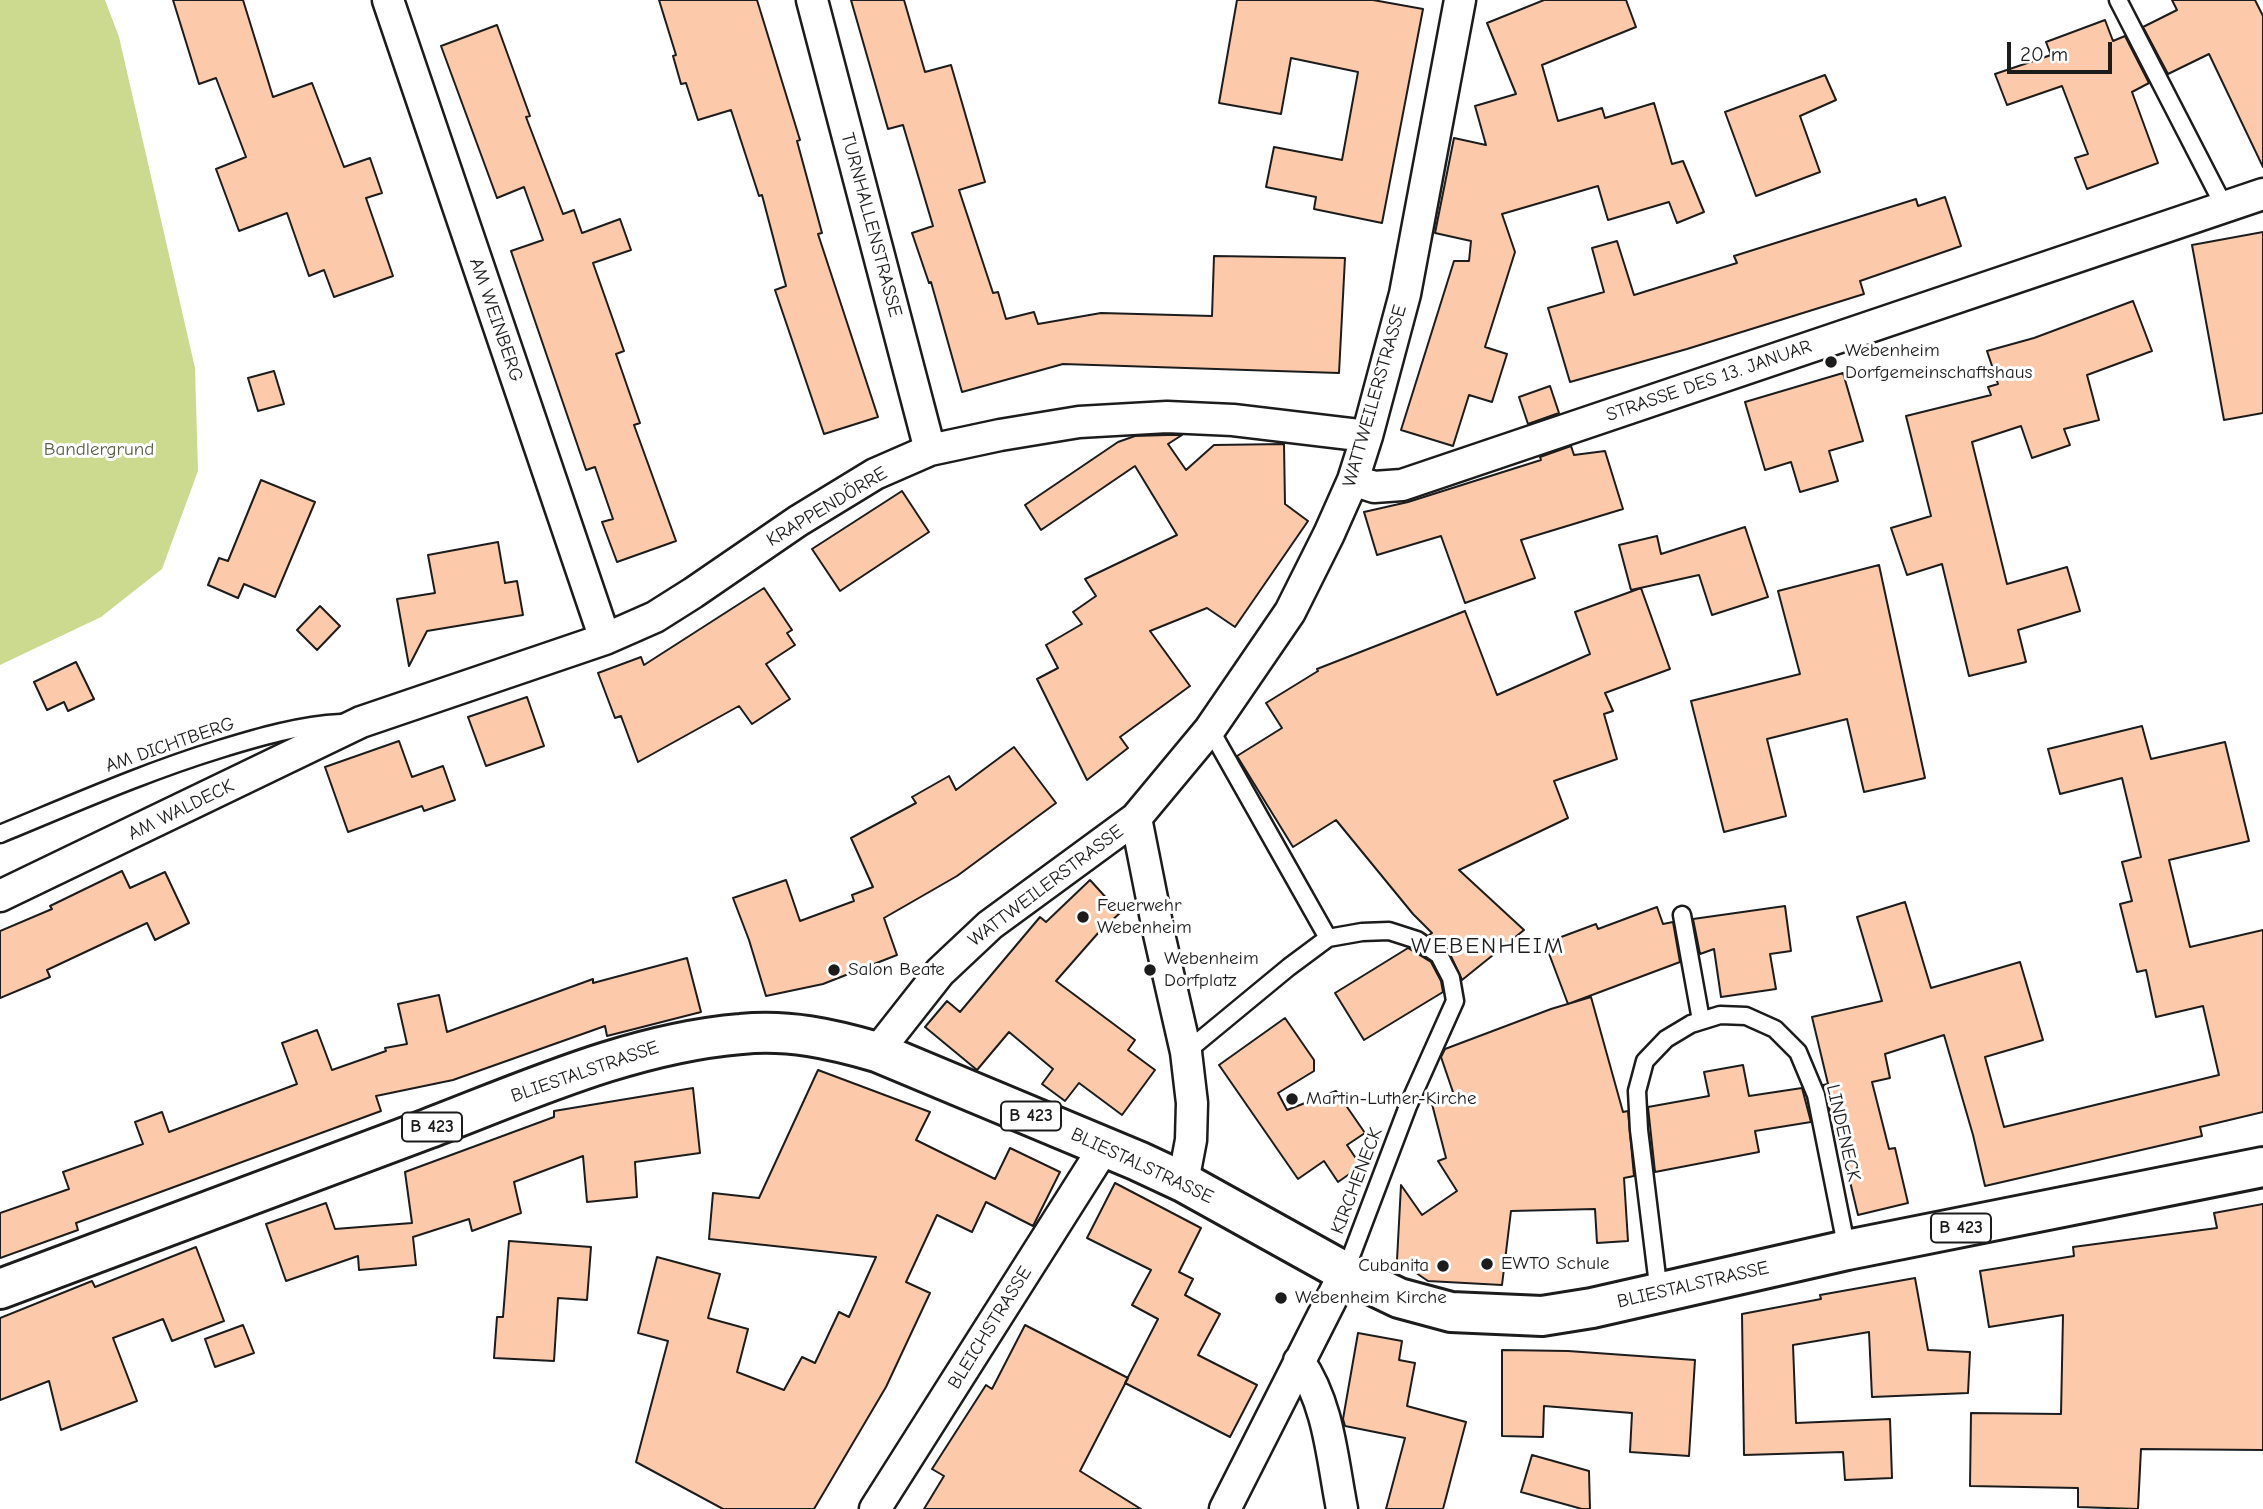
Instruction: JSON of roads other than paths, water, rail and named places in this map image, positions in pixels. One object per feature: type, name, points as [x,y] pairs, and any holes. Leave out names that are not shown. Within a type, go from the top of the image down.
[{"type":"main road","name":"BLIESTALSTRASSE","points":[[0,1289],[556,1080],[651,1048],[742,1033],[790,1033],[836,1040],[877,1052],[1105,1146],[1183,1182],[1345,1272],[1399,1298],[1451,1312],[1542,1316],[1592,1308],[1847,1251],[2263,1167]]},
{"type":"street","name":"AM WEINBERG","points":[[388,0],[605,639]]},
{"type":"street","name":"TURNHALLENSTRASSE","points":[[813,0],[930,450]]},
{"type":"street","name":"WATTWEILERSTRASSE","points":[[877,1052],[940,972],[990,925],[1136,818],[1210,729],[1290,611],[1353,480],[1367,436],[1405,295],[1460,0]]},
{"type":"street","name":"STRASSE DES 13. JANUAR","points":[[1353,480],[1374,487],[1402,485],[2263,194]]},
{"type":"street","name":"KRAPPENDÖRRE","points":[[360,722],[605,639],[655,617],[798,521],[875,474],[930,450],[1079,422],[1167,416],[1233,420],[1367,436]]},
{"type":"street","name":"AM WALDECK","points":[[0,896],[360,722]]},
{"type":"street","name":"WATTWEILERSTRASSE","points":[[1136,818],[1186,1052],[1192,1103],[1191,1140],[1183,1182]]},
{"type":"street","name":"BLEICHSTRASSE","points":[[875,1509],[1105,1146]]},
{"type":"street","points":[[1225,1509],[1345,1272]]},
{"type":"street","points":[[1299,1360],[1312,1380],[1322,1405],[1342,1509]]},
{"type":"lane","points":[[2118,0],[2224,206]]},
{"type":"lane","name":"AM DICHTBERG","points":[[0,834],[178,762],[255,738],[324,724],[360,722]]},
{"type":"lane","points":[[1210,729],[1328,938]]},
{"type":"lane","points":[[1682,915],[1701,1020]]},
{"type":"lane","name":"KIRCHENECK","points":[[1186,1052],[1328,938],[1362,932],[1390,931],[1417,940],[1439,955],[1451,978],[1455,1001],[1408,1106],[1345,1272]]},
{"type":"lane","name":"LINDENECK","points":[[1659,1293],[1639,1130],[1637,1091],[1645,1061],[1666,1039],[1701,1020],[1720,1016],[1746,1016],[1775,1029],[1798,1052],[1816,1095],[1847,1251]]},
{"type":"place","name":"Webenheim Dorfgemeinschaftshaus","points":[[1831,362]]},
{"type":"place","name":"Feuerwehr Webenheim","points":[[1083,917]]},
{"type":"place","name":"Salon Beate","points":[[834,970]]},
{"type":"place","name":"Webenheim Dorfplatz","points":[[1150,970]]},
{"type":"place","name":"Martin-Luther-Kirche","points":[[1292,1099]]},
{"type":"place","name":"EWTO Schule","points":[[1487,1264]]},
{"type":"place","name":"Cubanita","points":[[1443,1266]]},
{"type":"place","name":"Webenheim Kirche","points":[[1281,1298]]},
{"type":"district","name":"WEBENHEIM","points":[[1488,946]]},
{"type":"park label","name":"Bandlergrund","points":[[99,450]]}]
